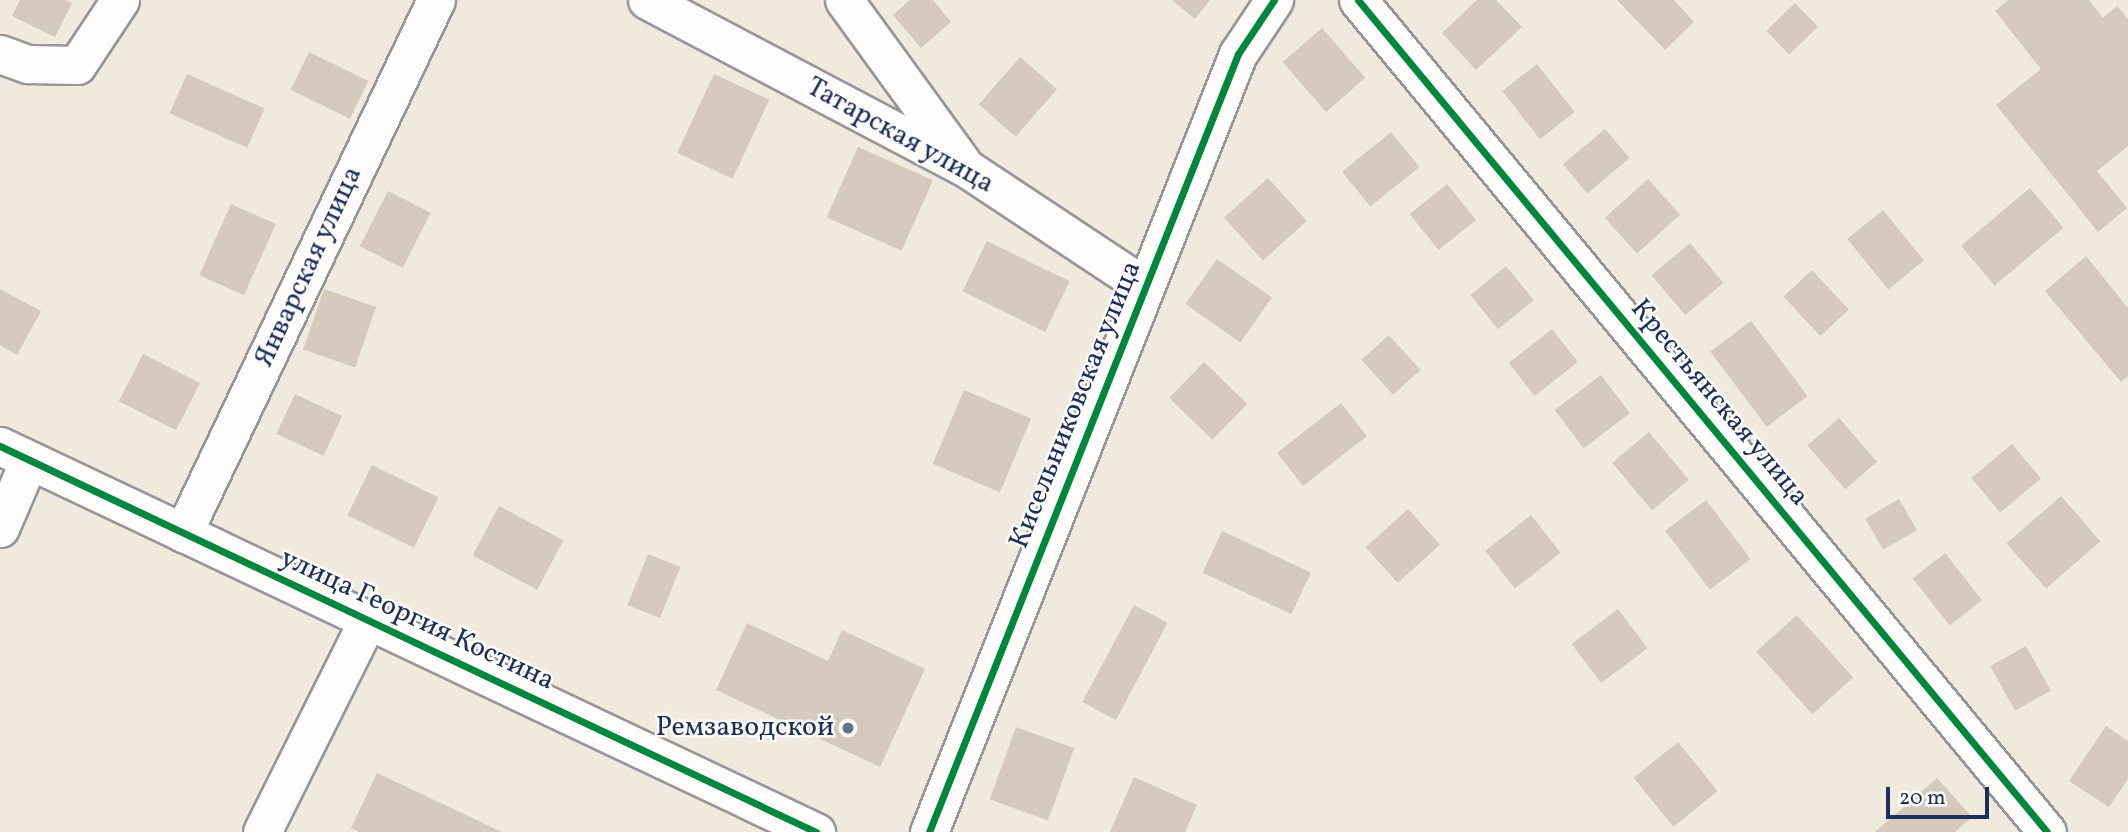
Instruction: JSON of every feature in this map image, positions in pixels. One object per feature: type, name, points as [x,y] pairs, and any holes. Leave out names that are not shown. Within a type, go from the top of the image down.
[{"type":"street","points":[[0,54],[28,64],[77,65],[120,0]]},
{"type":"street","name":"Январская улица","points":[[183,533],[436,0]]},
{"type":"street","name":"Татарская улица","points":[[647,0],[966,168],[1144,286]]},
{"type":"street","points":[[844,0],[966,168]]},
{"type":"street","name":"Кисельниковская улица","points":[[929,832],[1238,54],[1274,0]]},
{"type":"street","name":"Крестьянская улица","points":[[1358,0],[2047,832]]},
{"type":"street","points":[[0,528],[14,453]]},
{"type":"street","name":"улица Георгия Костина","points":[[14,453],[816,832]]},
{"type":"street","points":[[262,832],[368,619]]},
{"type":"building","points":[[20,0],[65,0],[72,3],[55,37],[12,16]]},
{"type":"building","points":[[910,0],[933,0],[951,22],[921,48],[893,15]]},
{"type":"building","points":[[1172,0],[1210,0],[1195,19]]},
{"type":"building","points":[[1477,0],[1496,0],[1522,27],[1476,70],[1442,33]]},
{"type":"building","points":[[1617,0],[1674,0],[1694,22],[1665,50]]},
{"type":"building","points":[[2008,0],[2089,0],[2103,18],[2117,6],[2128,19],[2128,146],[2097,171],[2127,208],[2098,232],[1996,105],[2041,69],[1995,11]]},
{"type":"building","points":[[1795,3],[1818,27],[1789,55],[1766,31]]},
{"type":"building","points":[[1322,28],[1365,78],[1326,112],[1283,62]]},
{"type":"building","points":[[309,52],[368,81],[350,119],[291,90]]},
{"type":"building","points":[[1020,57],[1057,89],[1016,137],[979,105]]},
{"type":"building","points":[[1537,64],[1575,112],[1540,139],[1502,91]]},
{"type":"building","points":[[187,74],[265,109],[247,148],[170,113]]},
{"type":"building","points":[[714,74],[769,100],[733,179],[677,153]]},
{"type":"building","points":[[1605,129],[1629,158],[1587,193],[1563,164]]},
{"type":"building","points":[[1391,132],[1419,167],[1370,207],[1342,172]]},
{"type":"building","points":[[858,147],[933,180],[902,251],[827,217]]},
{"type":"building","points":[[1268,178],[1307,221],[1263,261],[1224,217]]},
{"type":"building","points":[[1648,179],[1680,215],[1637,253],[1605,218]]},
{"type":"building","points":[[1447,184],[1476,220],[1439,250],[1410,214]]},
{"type":"building","points":[[2030,188],[2063,228],[1994,286],[1961,246]]},
{"type":"building","points":[[388,191],[431,213],[403,268],[360,246]]},
{"type":"building","points":[[231,204],[276,224],[244,295],[199,275]]},
{"type":"building","points":[[1883,210],[1924,261],[1888,289],[1847,239]]},
{"type":"building","points":[[987,241],[1070,281],[1045,332],[962,291]]},
{"type":"building","points":[[1690,243],[1723,283],[1685,315],[1652,275]]},
{"type":"building","points":[[2086,256],[2128,308],[2128,376],[2121,382],[2045,291]]},
{"type":"building","points":[[1217,259],[1272,297],[1240,342],[1185,304]]},
{"type":"building","points":[[1506,266],[1534,300],[1498,329],[1470,295]]},
{"type":"building","points":[[1812,270],[1849,309],[1820,336],[1783,297]]},
{"type":"building","points":[[0,289],[41,311],[17,355],[0,345]]},
{"type":"building","points":[[324,289],[376,307],[355,367],[303,350]]},
{"type":"building","points":[[1751,321],[1808,396],[1767,427],[1710,352]]},
{"type":"building","points":[[1552,329],[1578,362],[1535,396],[1509,363]]},
{"type":"building","points":[[1389,335],[1420,370],[1393,395],[1362,360]]},
{"type":"building","points":[[143,354],[200,383],[176,430],[119,401]]},
{"type":"building","points":[[1204,362],[1247,404],[1212,440],[1169,398]]},
{"type":"building","points":[[1601,375],[1630,413],[1584,448],[1555,410]]},
{"type":"building","points":[[964,390],[1031,419],[1000,492],[933,464]]},
{"type":"building","points":[[295,394],[342,416],[324,456],[276,434]]},
{"type":"building","points":[[1341,403],[1367,436],[1303,486],[1277,453]]},
{"type":"building","points":[[1839,418],[1877,462],[1845,489],[1807,446]]},
{"type":"building","points":[[1649,432],[1689,479],[1652,510],[1612,463]]},
{"type":"building","points":[[2012,444],[2041,478],[2000,513],[1971,478]]},
{"type":"building","points":[[372,465],[439,497],[414,548],[347,515]]},
{"type":"building","points":[[2061,496],[2100,541],[2046,589],[2007,543]]},
{"type":"building","points":[[1899,499],[1917,530],[1883,550],[1865,518]]},
{"type":"building","points":[[1706,500],[1751,559],[1710,590],[1665,531]]},
{"type":"building","points":[[499,506],[563,540],[537,590],[473,555]]},
{"type":"building","points":[[1408,509],[1440,545],[1398,583],[1366,547]]},
{"type":"building","points":[[1531,515],[1561,553],[1515,589],[1485,551]]},
{"type":"building","points":[[1222,531],[1311,572],[1291,614],[1203,573]]},
{"type":"building","points":[[1945,553],[1982,600],[1950,626],[1913,578]]},
{"type":"building","points":[[648,554],[680,567],[660,618],[627,605]]},
{"type":"building","points":[[1134,605],[1168,623],[1116,720],[1082,702]]},
{"type":"building","points":[[1618,609],[1647,648],[1601,683],[1572,644]]},
{"type":"building","points":[[1797,615],[1853,677],[1812,714],[1756,652]]},
{"type":"building","name":"Ремзаводской","points":[[747,623],[828,661],[842,630],[925,669],[880,767],[716,690]]},
{"type":"building","points":[[2026,646],[2051,691],[2015,710],[1990,666]]},
{"type":"building","points":[[2106,726],[2128,741],[2128,779],[2109,807],[2069,781]]},
{"type":"building","points":[[1016,727],[1074,748],[1048,821],[990,799]]},
{"type":"building","points":[[1678,742],[1718,791],[1673,827],[1634,778]]},
{"type":"building","points":[[377,773],[502,832],[359,832],[351,828]]},
{"type":"building","points":[[1134,777],[1197,805],[1185,832],[1110,832]]},
{"type":"building","points":[[1937,778],[1972,817],[1955,832],[1875,832]]},
{"type":"cycle path","points":[[929,832],[1238,54],[1274,0]]},
{"type":"cycle path","points":[[1358,0],[2047,832]]},
{"type":"cycle path","points":[[0,446],[816,832]]},
{"type":"place","name":"Ремзаводской","points":[[848,728]]}]
